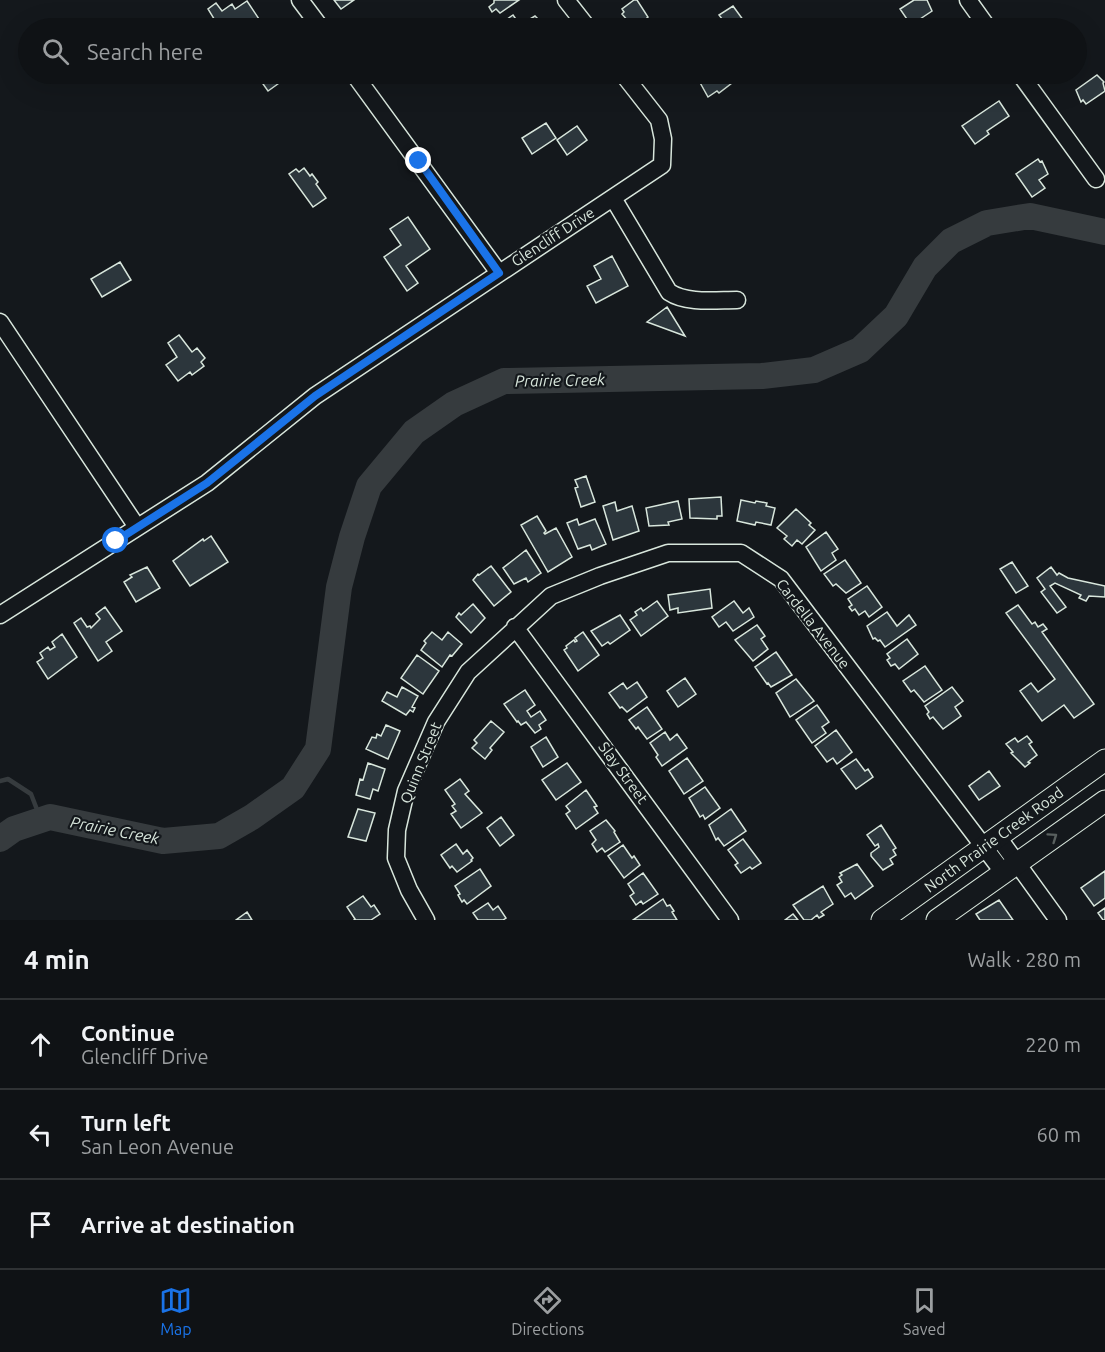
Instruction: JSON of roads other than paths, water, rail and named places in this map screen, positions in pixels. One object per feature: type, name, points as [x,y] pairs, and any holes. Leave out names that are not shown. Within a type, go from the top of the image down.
[{"type":"main road","name":"North Prairie Creek Road","points":[[882,920],[1105,760]]},
{"type":"main road","name":"North Prairie Creek Road","points":[[937,920],[1105,801]]},
{"type":"street","points":[[300,0],[314,18]]},
{"type":"street","points":[[566,0],[580,18]]},
{"type":"street","points":[[968,0],[981,18]]},
{"type":"street","points":[[361,84],[499,273]]},
{"type":"street","name":"Glencliff Drive","points":[[0,615],[207,483],[315,396],[662,165],[663,139],[659,120],[631,84]]},
{"type":"street","points":[[1027,84],[1096,179]]},
{"type":"street","points":[[613,198],[669,292],[674,296],[695,300],[737,300]]},
{"type":"street","points":[[0,322],[137,527]]},
{"type":"street","name":"Cardella Avenue","points":[[515,627],[551,596],[600,576],[668,553],[711,551],[741,553],[781,579],[1010,867],[1058,920]]},
{"type":"street","name":"Quinn Street","points":[[426,920],[409,890],[396,858],[397,830],[406,791],[436,722],[468,672],[515,627]]},
{"type":"street","name":"Slay Street","points":[[515,627],[730,920]]},
{"type":"waterway","name":"Prairie Creek","points":[[0,839],[14,829],[50,817],[163,841],[219,836],[252,817],[293,788],[318,749],[339,587],[369,486],[414,432],[454,404],[504,381],[762,376],[814,370],[860,350],[896,316],[925,267],[951,241],[987,223],[1030,216],[1105,232]]},
{"type":"waterway","points":[[0,781],[8,779],[31,794],[41,820]]}]
